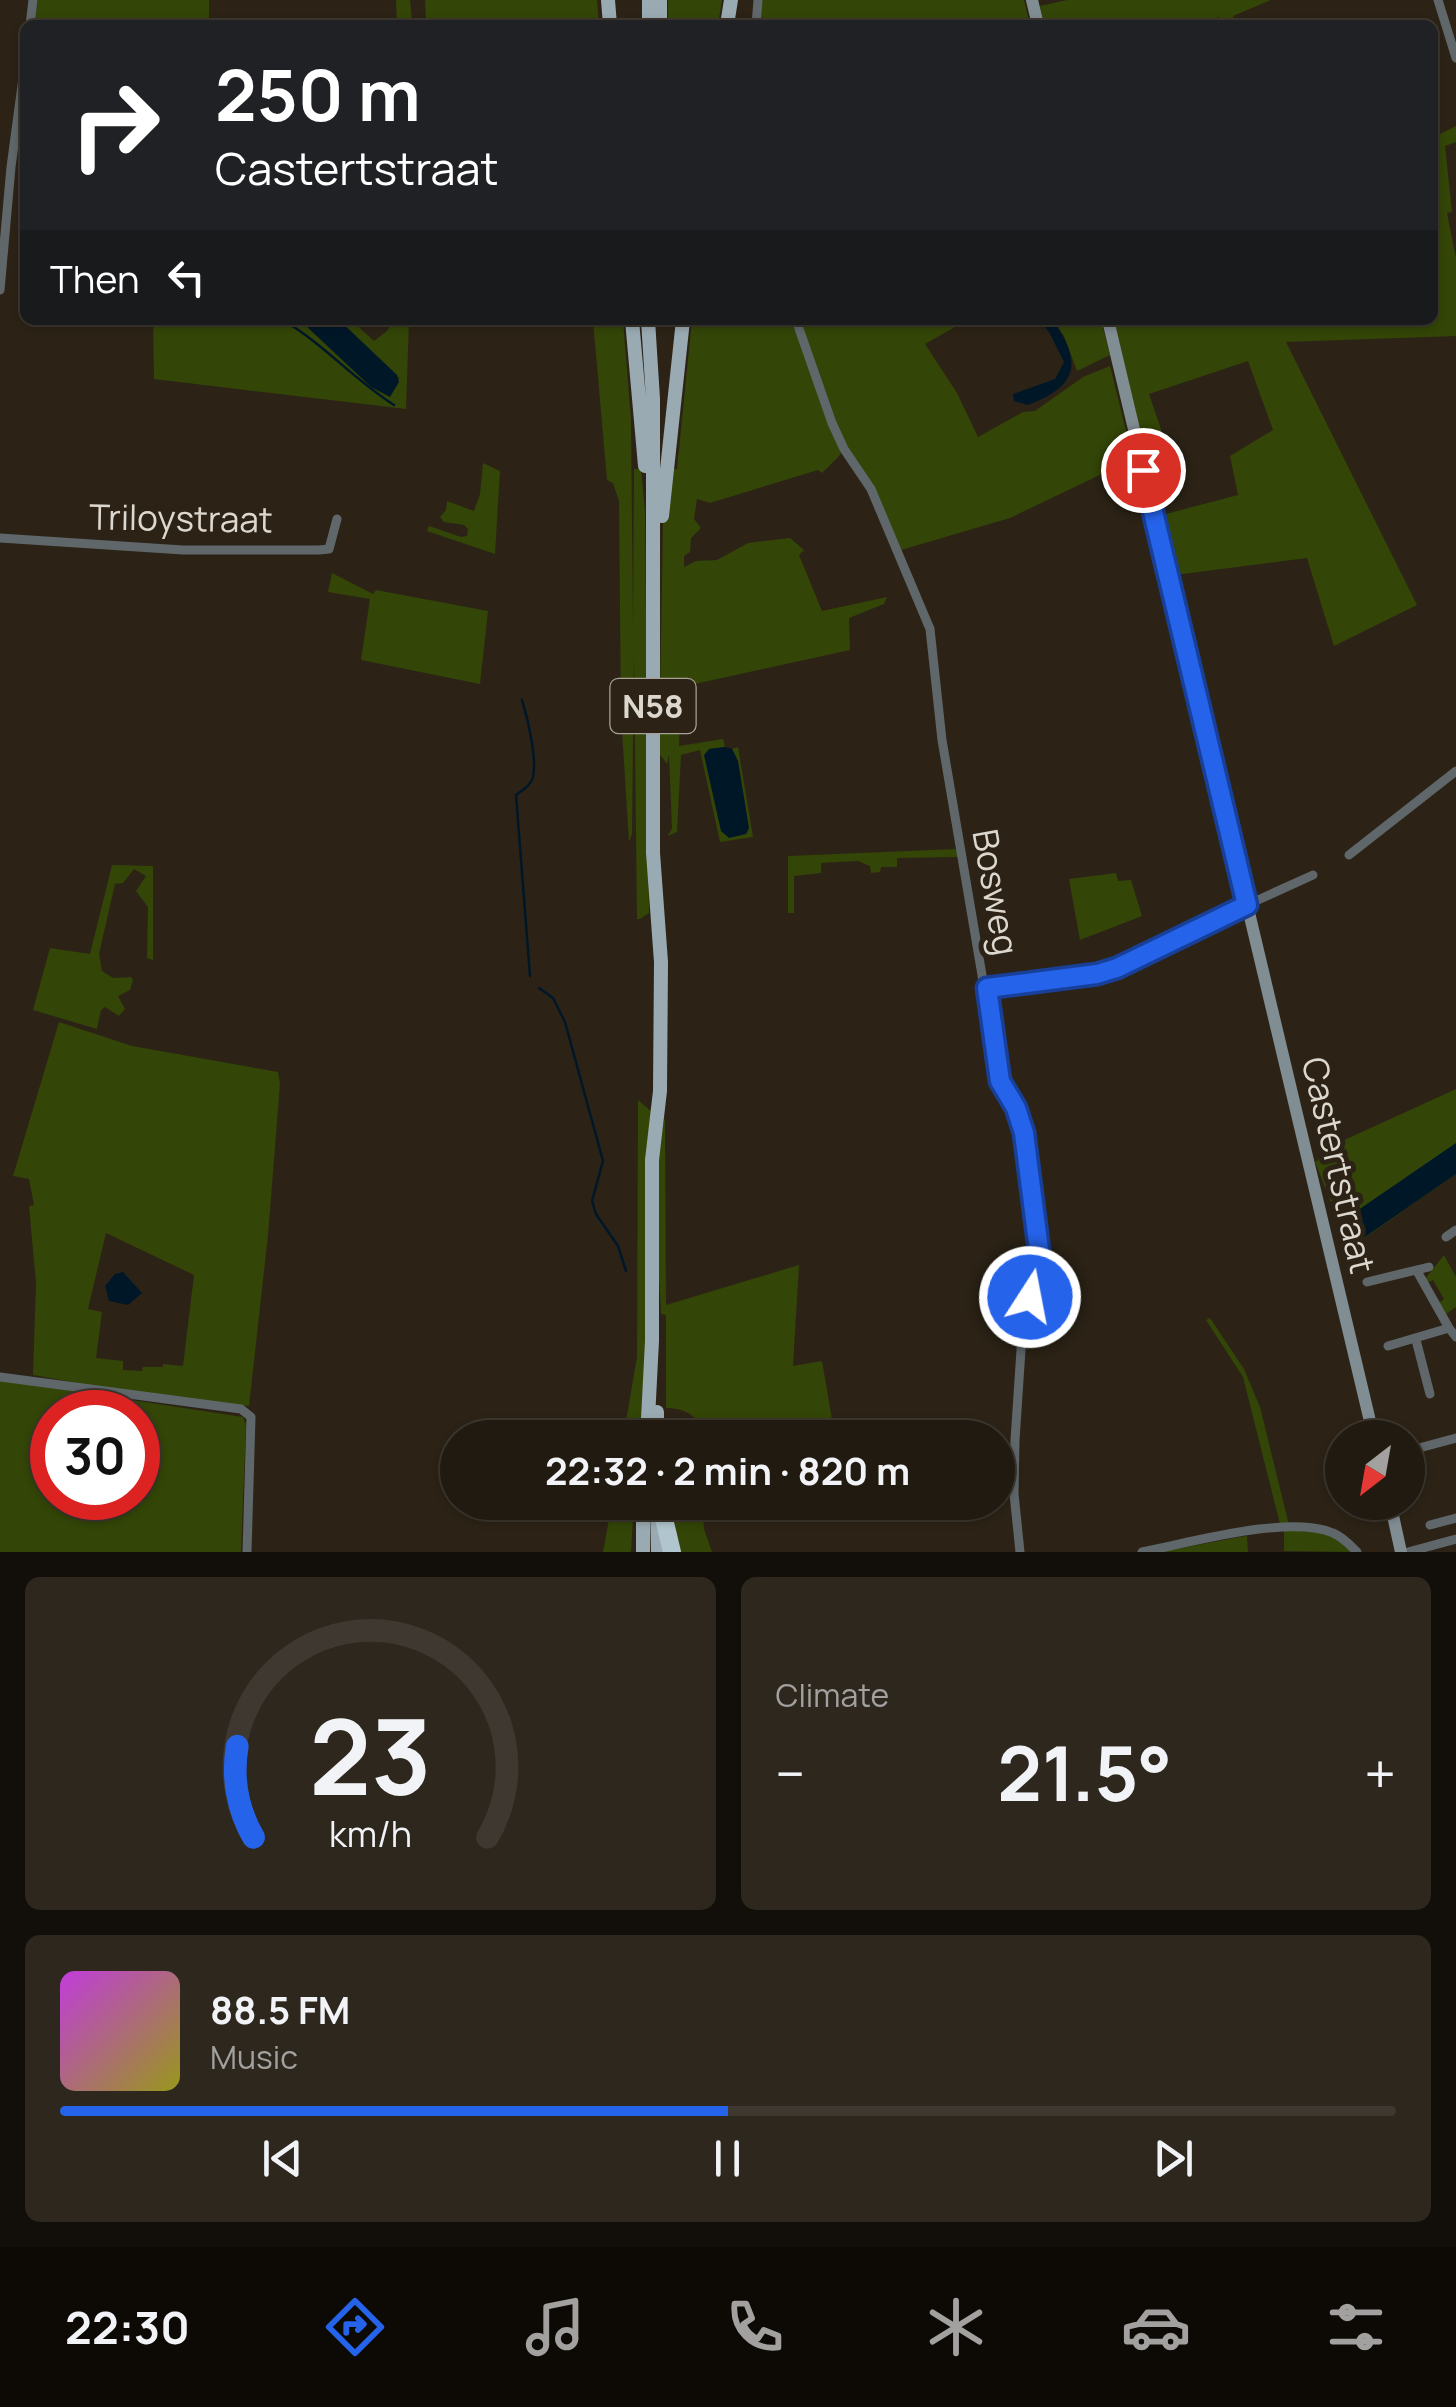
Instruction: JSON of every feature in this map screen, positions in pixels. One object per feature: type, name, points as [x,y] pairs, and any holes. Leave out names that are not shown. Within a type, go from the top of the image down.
[{"type":"highway","points":[[664,1520],[672,1552]]},
{"type":"main road","name":"N58","points":[[632,325],[645,468],[647,547],[653,571]]},
{"type":"main road","name":"N58","points":[[648,325],[653,399]]},
{"type":"main road","name":"N58","points":[[648,1420],[652,1160],[660,1091],[661,962],[653,853],[656,325]]},
{"type":"main road","name":"N58","points":[[653,571],[661,540],[682,325]]},
{"type":"main road","name":"Castertstraat","points":[[1109,325],[1370,1420]]},
{"type":"main road","name":"N58","points":[[652,1341],[656,1420]]},
{"type":"main road","points":[[642,1552],[643,1520]]},
{"type":"main road","points":[[658,1552],[659,1520]]},
{"type":"main road","points":[[1395,1520],[1405,1552]]},
{"type":"street","points":[[1438,0],[1456,58]]},
{"type":"street","points":[[0,290],[3,221],[20,99]]},
{"type":"street","name":"Bosweg","points":[[798,325],[832,423],[844,449],[871,488],[930,629],[942,740],[1000,1081],[1016,1108],[1024,1133],[1040,1258],[1022,1335],[1014,1440],[1020,1552]]},
{"type":"street","name":"Triloystraat","points":[[0,538],[182,550],[319,550],[330,549],[334,543],[338,520]]},
{"type":"street","points":[[1349,855],[1456,771]]},
{"type":"street","points":[[987,988],[1117,968],[1313,876]]},
{"type":"street","points":[[1446,1237],[1456,1230]]},
{"type":"street","points":[[1367,1282],[1429,1266]]},
{"type":"street","points":[[1388,1346],[1453,1333],[1418,1271]]},
{"type":"street","points":[[1416,1340],[1430,1394]]},
{"type":"street","points":[[0,1377],[241,1409],[251,1416],[247,1552]]},
{"type":"street","points":[[1425,1447],[1456,1438]]},
{"type":"street","points":[[1430,1525],[1456,1518]]},
{"type":"street","points":[[1142,1552],[1258,1530],[1306,1527],[1337,1534],[1357,1552]]},
{"type":"street","points":[[1405,1552],[1456,1538]]},
{"type":"green space","points":[[38,0],[209,0],[209,20],[35,20]]},
{"type":"green space","points":[[396,0],[410,0],[412,20],[397,20]]},
{"type":"green space","points":[[425,0],[597,0],[599,20],[426,20]]},
{"type":"green space","points":[[668,0],[722,0],[719,20],[668,20]]},
{"type":"green space","points":[[761,0],[1024,0],[1029,20],[759,20]]},
{"type":"green space","points":[[1067,0],[1271,0],[1233,16],[1234,20],[1219,17],[1043,20],[1040,6]]},
{"type":"green space","points":[[1456,126],[1456,142],[1445,146],[1452,212],[1447,213],[1456,258],[1456,336],[1286,342],[1417,605],[1334,646],[1307,558],[1175,575],[1162,515],[1238,495],[1230,456],[1273,430],[1248,361],[1149,394],[1163,435],[1174,451],[1146,456],[1115,325],[1438,325],[1438,135]]},
{"type":"green space","points":[[153,325],[305,325],[354,370],[390,396],[399,378],[344,325],[356,325],[374,341],[391,325],[409,325],[406,409],[154,379]]},
{"type":"green space","points":[[593,325],[623,325],[631,420],[633,624],[634,469],[641,469],[645,511],[649,913],[640,919],[634,658],[629,842],[621,714],[619,501],[613,483],[607,480]]},
{"type":"green space","points":[[691,325],[793,325],[841,454],[822,473],[818,470],[710,503],[697,499],[694,519],[701,528],[691,538],[684,567],[696,561],[717,560],[748,543],[790,538],[804,550],[799,555],[822,611],[887,597],[884,604],[849,618],[850,650],[681,687],[679,746],[723,739],[725,747],[709,749],[738,761],[732,749],[738,747],[753,837],[720,842],[700,750],[681,755],[677,832],[668,836],[672,828],[669,755],[667,764],[659,753],[663,525],[669,469],[677,469]]},
{"type":"green space","points":[[802,325],[958,325],[925,344],[957,393],[978,437],[1023,412],[1035,411],[1083,377],[1110,366],[1133,459],[1010,518],[901,550],[873,487],[843,441]]},
{"type":"green space","points":[[1056,325],[1102,325],[1110,355],[1077,371]]},
{"type":"green space","points":[[483,463],[500,471],[495,554],[427,531],[429,526],[467,536],[464,525],[444,522],[440,517],[447,501],[474,511]]},
{"type":"green space","points":[[332,573],[373,594],[376,590],[488,611],[480,684],[361,660],[370,599],[328,592]]},
{"type":"green space","points":[[956,849],[958,857],[897,858],[897,867],[881,867],[880,872],[871,873],[870,866],[858,861],[821,863],[821,873],[794,876],[794,913],[788,913],[788,856]]},
{"type":"green space","points":[[112,865],[153,866],[153,960],[147,958],[148,907],[136,891],[146,876],[134,869],[123,883],[115,884],[99,954],[102,971],[113,978],[133,980],[130,990],[118,996],[125,1009],[119,1016],[105,1007],[97,1029],[33,1010],[50,948],[90,954]]},
{"type":"green space","points":[[1116,873],[1118,881],[1131,880],[1142,916],[1080,940],[1069,879]]},
{"type":"green space","points":[[59,1022],[132,1046],[278,1072],[268,1235],[249,1406],[160,1396],[160,1390],[117,1390],[33,1375],[36,1283],[29,1206],[34,1205],[29,1179],[13,1176]],"holes":[[[106,1233],[194,1275],[183,1366],[163,1364],[143,1367],[142,1371],[123,1370],[123,1361],[96,1358],[102,1312],[88,1309]]]},
{"type":"green space","points":[[1456,1089],[1456,1174],[1346,1251],[1352,1246],[1315,1162],[1340,1142]]},
{"type":"green space","points":[[638,1100],[652,1112],[644,1420],[626,1420],[637,1357]]},
{"type":"green space","points":[[665,1118],[666,1305],[799,1265],[793,1366],[822,1361],[832,1420],[695,1420],[680,1410],[666,1408],[666,1315],[661,1314],[656,1241],[659,1140]]},
{"type":"green space","points":[[1444,1255],[1456,1277],[1456,1307],[1446,1314],[1439,1303],[1444,1299],[1433,1280],[1427,1283],[1425,1279]]},
{"type":"green space","points":[[1210,1318],[1244,1369],[1260,1407],[1289,1525],[1280,1524],[1243,1377],[1206,1320]]},
{"type":"green space","points":[[0,1380],[66,1390],[30,1390],[30,1520],[160,1520],[160,1404],[243,1417],[246,1425],[241,1552],[0,1552]]},
{"type":"green space","points":[[609,1520],[633,1520],[631,1552],[603,1552]]},
{"type":"green space","points":[[672,1520],[703,1520],[712,1552],[677,1552]]},
{"type":"green space","points":[[1301,1529],[1336,1537],[1353,1552],[1284,1551],[1284,1530]]},
{"type":"green space","points":[[1247,1536],[1248,1552],[1160,1552],[1240,1537]]},
{"type":"water","points":[[305,325],[344,325],[397,375],[399,382],[390,397],[371,387]]},
{"type":"water","points":[[1043,325],[1056,325],[1068,348],[1071,360],[1066,381],[1058,390],[1028,405],[1014,401],[1013,394],[1055,379],[1064,362]]},
{"type":"water","points":[[709,749],[732,749],[738,761],[749,828],[746,834],[729,838],[721,831],[704,755]]},
{"type":"water","points":[[1456,1143],[1456,1174],[1352,1246],[1341,1228],[1348,1217]]},
{"type":"water","points":[[123,1272],[142,1293],[128,1305],[109,1301],[105,1286],[115,1274]]},
{"type":"waterway","points":[[290,325],[394,405]]},
{"type":"waterway","points":[[522,700],[534,760],[532,780],[516,795],[530,976]]},
{"type":"waterway","points":[[539,988],[553,998],[565,1022],[603,1161],[592,1201],[596,1214],[618,1246],[626,1271]]},
{"type":"route","points":[[1030,1297],[1040,1258],[1024,1133],[1016,1108],[1000,1081],[987,988],[1117,968],[1247,905],[1143,470]]}]
